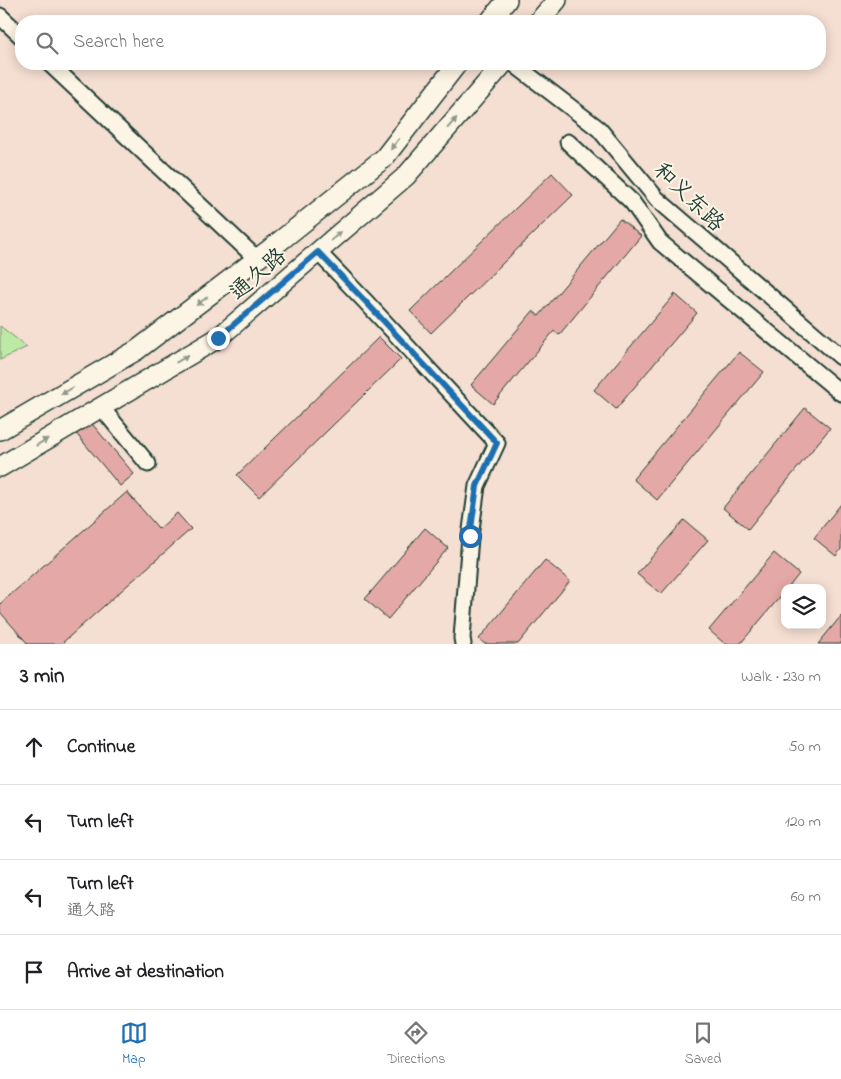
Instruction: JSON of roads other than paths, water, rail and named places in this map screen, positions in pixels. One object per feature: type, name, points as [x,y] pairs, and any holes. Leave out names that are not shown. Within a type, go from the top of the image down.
[{"type":"main road","points":[[495,15],[507,0]]},
{"type":"main road","points":[[544,15],[557,0]]},
{"type":"main road","name":"通久路","points":[[0,430],[137,350],[257,259],[384,158],[452,70]]},
{"type":"main road","name":"通久路","points":[[0,467],[218,338],[406,176],[497,70]]},
{"type":"street","points":[[552,15],[568,0]]},
{"type":"street","points":[[0,16],[15,30]]},
{"type":"street","points":[[56,70],[257,259]]},
{"type":"street","name":"和义东路","points":[[522,70],[599,129],[657,199],[841,357]]},
{"type":"street","points":[[568,142],[632,202],[660,242],[841,393]]},
{"type":"street","points":[[318,252],[497,443],[477,486],[470,536],[463,644]]},
{"type":"street","points":[[101,408],[148,464]]}]
